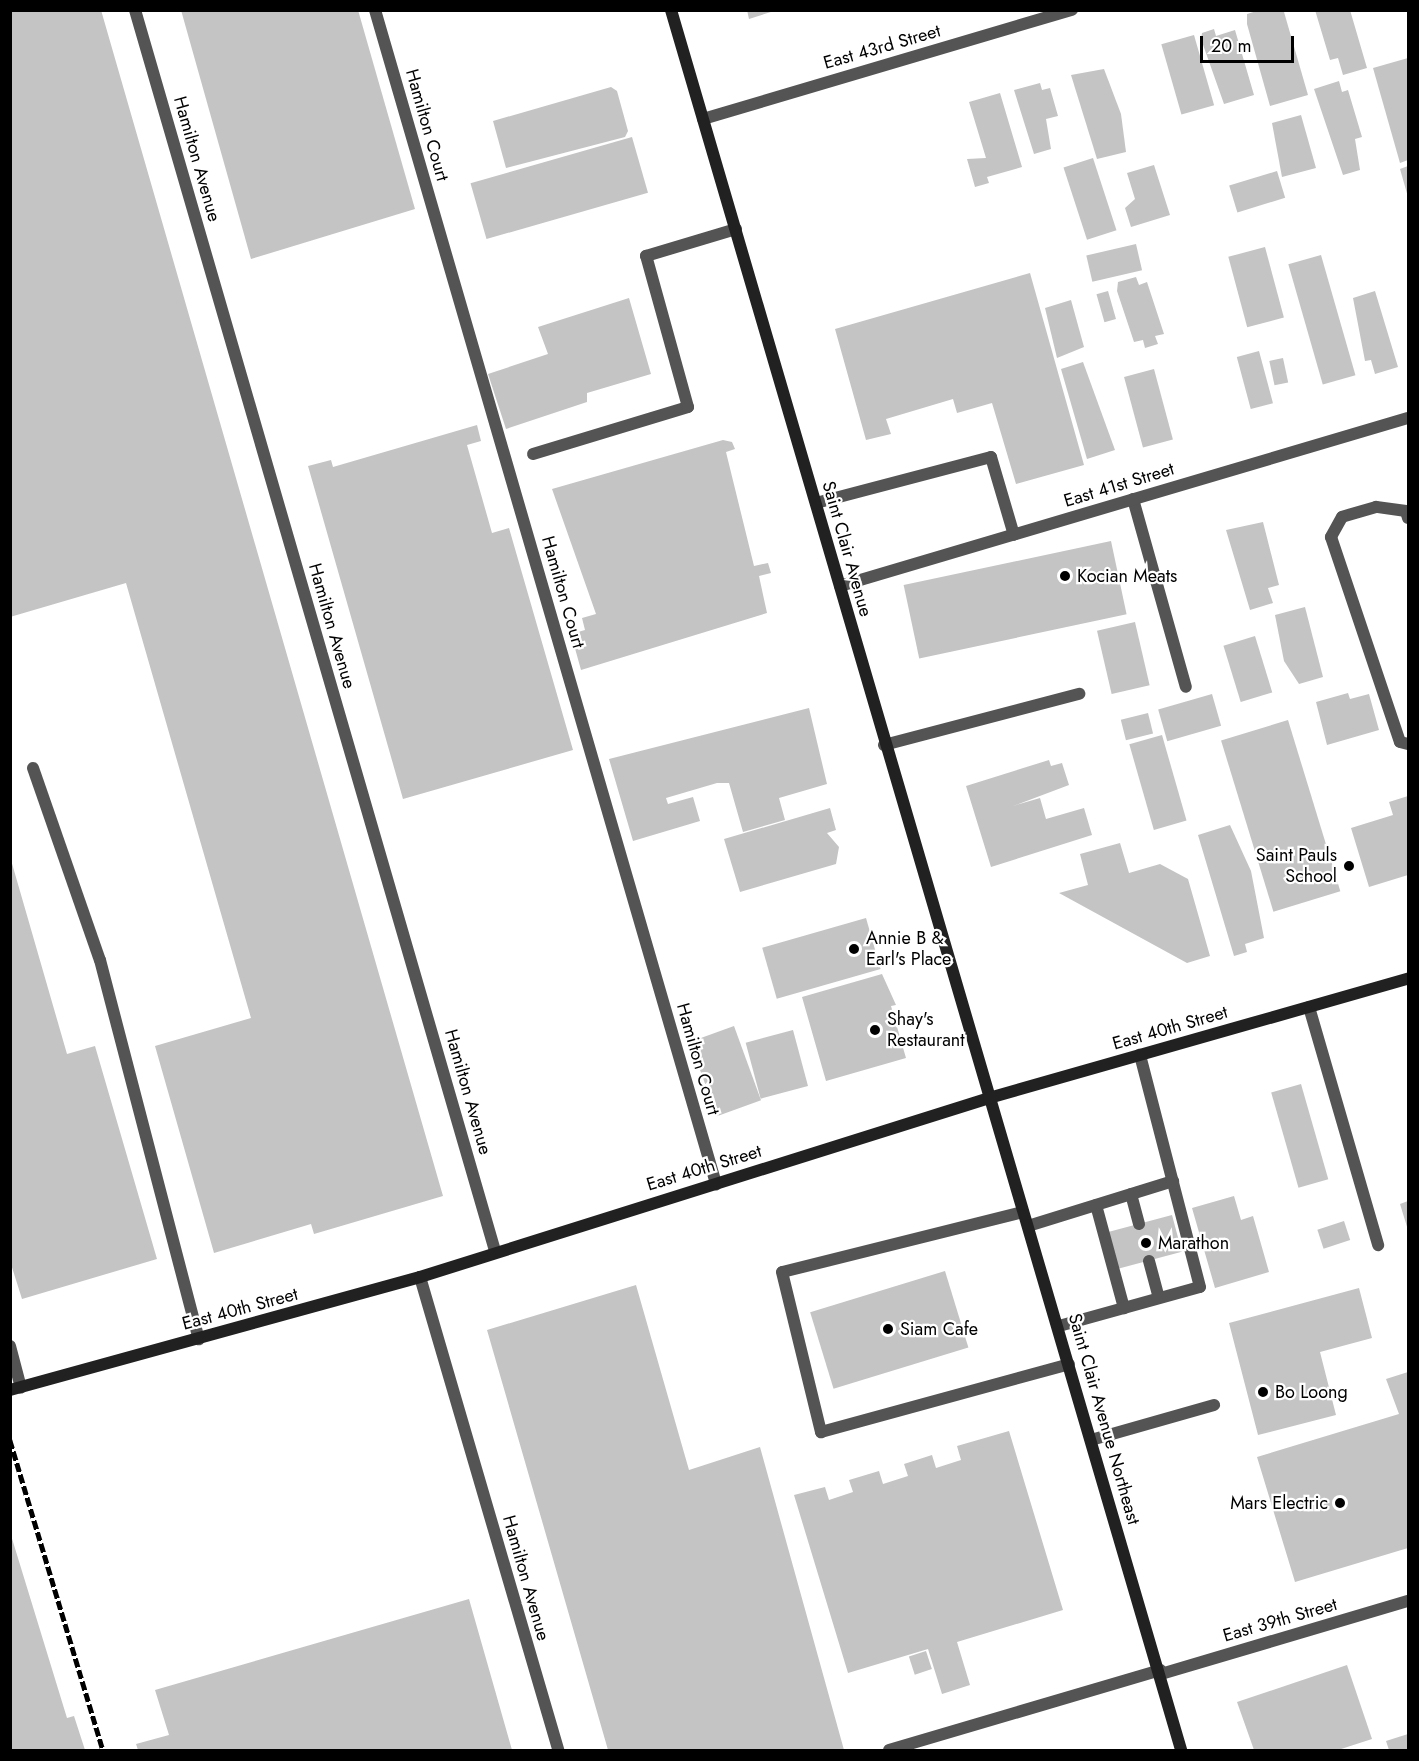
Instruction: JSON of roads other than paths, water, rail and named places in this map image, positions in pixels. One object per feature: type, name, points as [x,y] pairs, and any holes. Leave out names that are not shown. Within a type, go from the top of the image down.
[{"type":"main road","name":"Saint Clair Avenue","points":[[671,10],[816,503],[884,745],[990,1098]]},
{"type":"main road","name":"East 40th Street","points":[[16,1389],[420,1278],[495,1251],[990,1098],[1408,979]]},
{"type":"main road","name":"Saint Clair Avenue Northeast","points":[[990,1098],[1059,1326],[1181,1750]]},
{"type":"street","name":"Hamilton Avenue","points":[[135,10],[495,1251]]},
{"type":"street","name":"Hamilton Court","points":[[375,10],[716,1184]]},
{"type":"street","name":"East 43rd Street","points":[[703,119],[1072,10]]},
{"type":"street","points":[[533,454],[688,407],[646,256],[736,229]]},
{"type":"street","name":"East 41st Street","points":[[840,586],[1408,418]]},
{"type":"street","points":[[816,503],[991,457],[1014,534]]},
{"type":"street","points":[[1133,499],[1186,687]]},
{"type":"street","points":[[1408,518],[1406,511],[1376,507],[1342,517],[1331,537],[1400,742],[1408,744]]},
{"type":"street","points":[[884,745],[1079,694]]},
{"type":"street","points":[[33,768],[100,960],[199,1339]]},
{"type":"street","points":[[1309,1007],[1378,1245]]},
{"type":"street","points":[[1059,1326],[1200,1287],[1140,1055]]},
{"type":"street","points":[[1028,1226],[1173,1181]]},
{"type":"street","points":[[1131,1194],[1139,1224]]},
{"type":"street","points":[[1096,1205],[1124,1308]]},
{"type":"street","points":[[1023,1212],[782,1272],[821,1432],[1069,1364]]},
{"type":"street","points":[[1149,1261],[1159,1298]]},
{"type":"street","name":"Hamilton Avenue","points":[[420,1278],[558,1750]]},
{"type":"street","points":[[10,1346],[16,1389]]},
{"type":"street","points":[[1091,1440],[1214,1405]]},
{"type":"street","name":"East 39th Street","points":[[888,1750],[1408,1601]]},
{"type":"railway","points":[[10,1440],[103,1750]]},
{"type":"place","name":"Kocian Meats","points":[[1065,576]]},
{"type":"place","name":"Saint Pauls School","points":[[1349,866]]},
{"type":"place","name":"Annie B & Earl's Place","points":[[854,949]]},
{"type":"place","name":"Shay's Restaurant","points":[[875,1030]]},
{"type":"place","name":"Marathon","points":[[1146,1243]]},
{"type":"place","name":"Siam Cafe","points":[[888,1329]]},
{"type":"place","name":"Bo Loong","points":[[1263,1392]]},
{"type":"place","name":"Mars Electric","points":[[1340,1503]]}]
